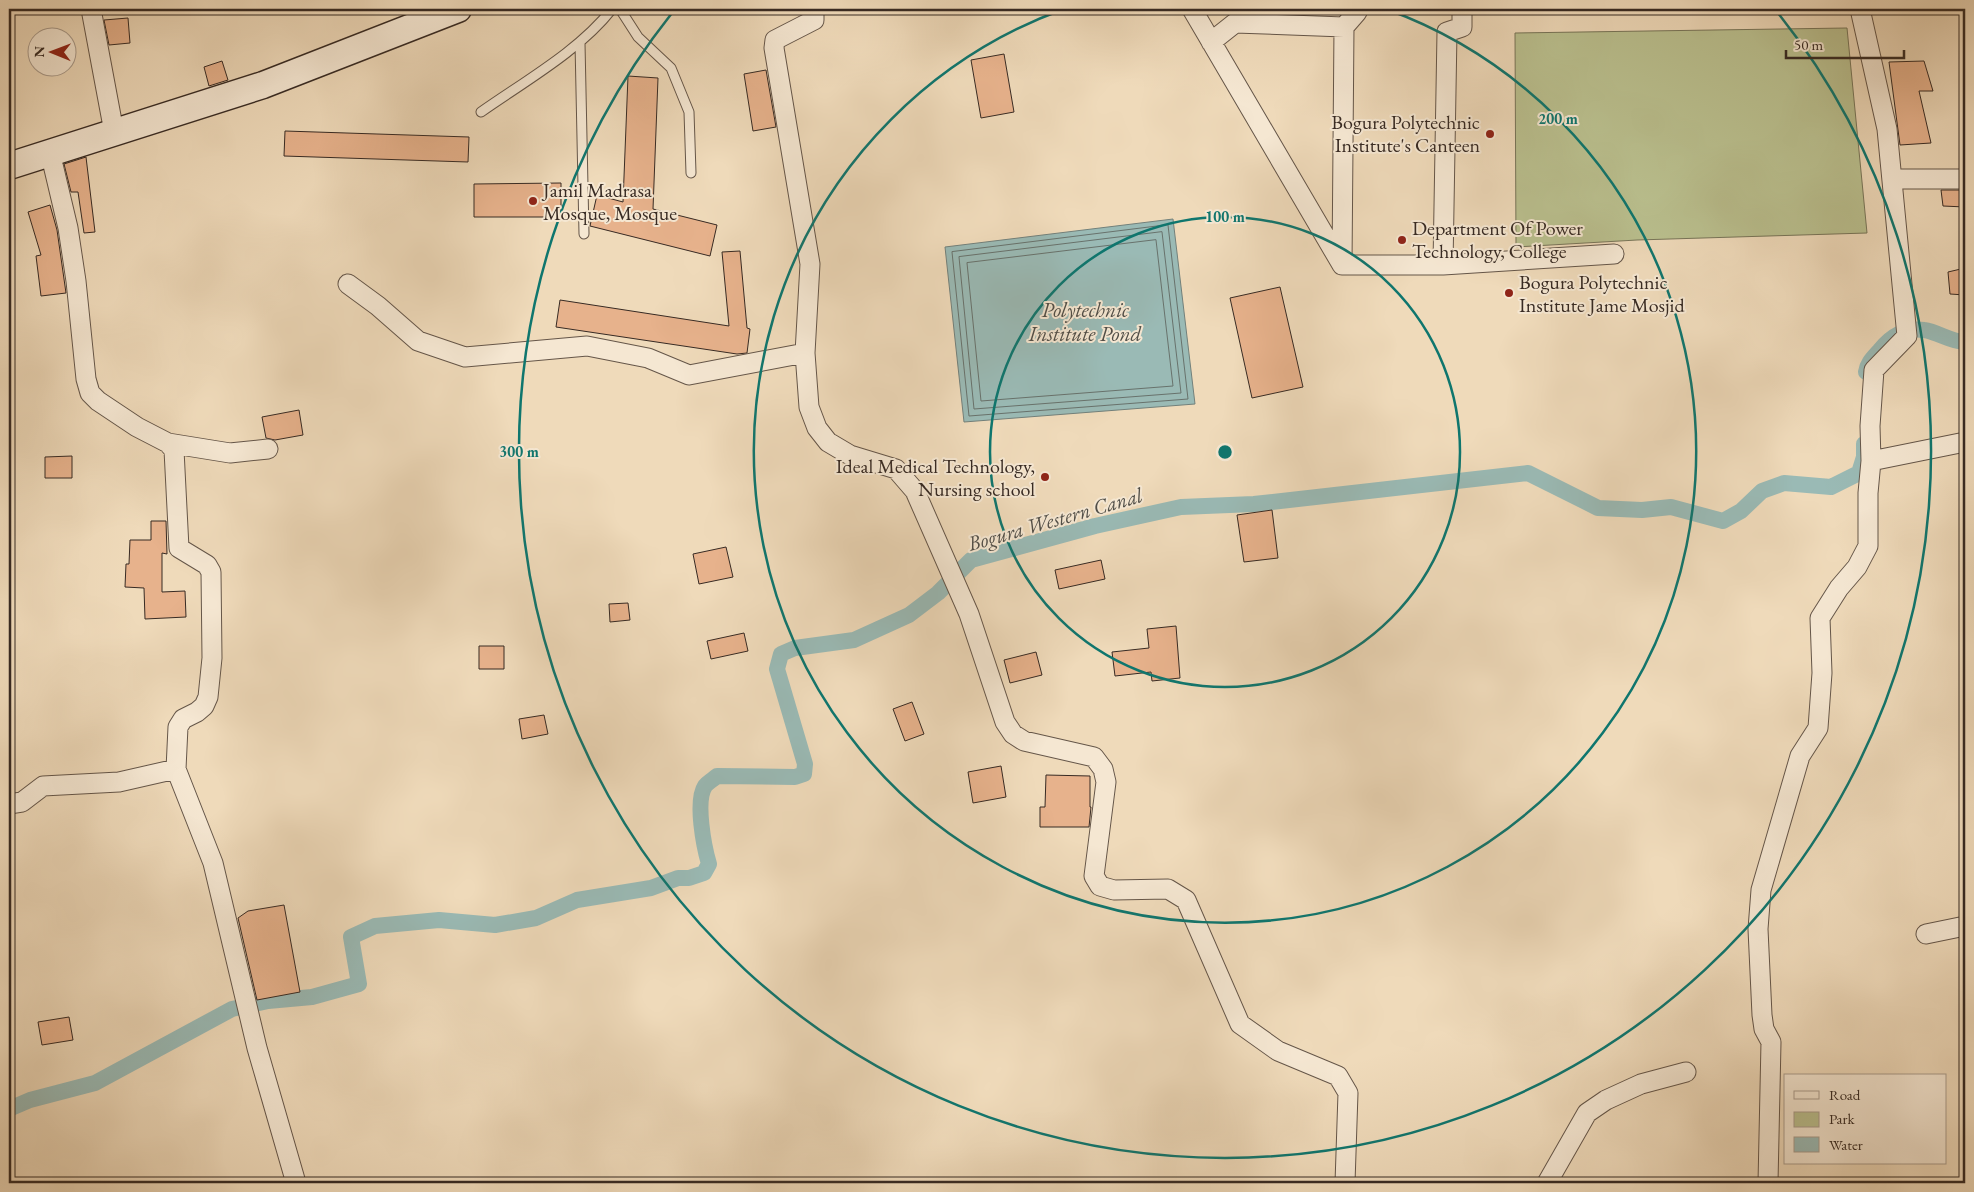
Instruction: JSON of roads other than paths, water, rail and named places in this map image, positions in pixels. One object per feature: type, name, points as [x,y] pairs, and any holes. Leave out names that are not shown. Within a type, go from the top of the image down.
[{"type":"street","points":[[91,9],[114,132]]},
{"type":"street","points":[[9,166],[263,85],[458,9]]},
{"type":"street","points":[[814,9],[814,20],[775,40],[774,48],[810,264],[805,354],[809,407],[817,428],[828,442],[850,455],[896,469],[915,492],[969,614],[1005,722],[1013,734],[1024,741],[1094,756],[1104,769],[1106,782],[1094,876],[1100,886],[1114,890],[1168,889],[1186,900],[1240,1024],[1278,1051],[1338,1076],[1348,1093],[1345,1183]]},
{"type":"street","points":[[1192,9],[1342,265]]},
{"type":"street","points":[[1342,265],[1344,27],[1357,12],[1355,9]]},
{"type":"street","points":[[1443,265],[1447,32],[1462,27],[1462,9]]},
{"type":"street","points":[[1768,1183],[1771,1042],[1764,1028],[1762,1015],[1758,929],[1761,890],[1800,756],[1818,728],[1822,673],[1820,618],[1839,588],[1857,567],[1868,546],[1868,493],[1871,461],[1870,426],[1874,370],[1907,336],[1887,129],[1860,9]]},
{"type":"street","points":[[1211,42],[1235,23],[1344,27]]},
{"type":"street","points":[[50,152],[68,228],[76,280],[86,379],[90,393],[98,401],[137,427],[168,443],[230,453],[268,449]]},
{"type":"street","points":[[1892,179],[1965,179]]},
{"type":"street","points":[[1342,265],[1443,265],[1614,254]]},
{"type":"street","points":[[348,284],[378,306],[418,341],[465,357],[587,346],[648,358],[689,376],[805,354]]},
{"type":"street","points":[[1871,461],[1965,442]]},
{"type":"street","points":[[168,443],[174,450],[179,548],[207,566],[211,572],[212,658],[208,697],[204,706],[183,719],[178,727],[176,769],[213,863],[251,1022],[296,1183]]},
{"type":"street","points":[[9,804],[22,802],[44,786],[119,782],[176,769]]},
{"type":"street","points":[[1926,934],[1965,926]]},
{"type":"street","points":[[1547,1183],[1587,1113],[1606,1100],[1642,1084],[1686,1072]]},
{"type":"lane","points":[[481,112],[580,43],[600,24],[612,9]]},
{"type":"lane","points":[[620,9],[638,36],[671,68],[689,112],[691,173]]},
{"type":"lane","points":[[580,43],[584,234]]},
{"type":"water","name":"Polytechnic Institute Pond","points":[[1173,219],[1195,404],[964,422],[945,247]]},
{"type":"waterway","name":"Bogura Western Canal","points":[[1866,372],[1869,363],[1884,345],[1905,331],[1924,330],[1965,342]]},
{"type":"waterway","name":"Bogura Western Canal","points":[[9,1109],[30,1100],[95,1083],[232,1009],[268,1001],[312,997],[359,984],[351,937],[375,926],[439,920],[495,925],[536,918],[577,900],[651,888],[678,878],[689,878],[704,873],[709,864],[703,836],[701,813],[702,793],[706,785],[717,776],[795,777],[804,774],[805,764],[777,669],[781,654],[795,648],[854,640],[909,615],[938,593],[971,560],[1095,526],[1181,507],[1254,504],[1528,473],[1598,508],[1642,510],[1671,507],[1723,521],[1741,511],[1762,491],[1784,483],[1831,487],[1859,473],[1864,457],[1864,444]]},
{"type":"place","name":"Bogura Polytechnic Institute's Canteen","points":[[1490,134]]},
{"type":"place","name":"Jamil Madrasa Mosque, Mosque","points":[[533,201]]},
{"type":"place","name":"Department Of Power Technology, College","points":[[1402,240]]},
{"type":"place","name":"Bogura Polytechnic Institute Jame Mosjid","points":[[1509,293]]},
{"type":"place","name":"Ideal Medical Technology, Nursing school","points":[[1045,477]]}]
